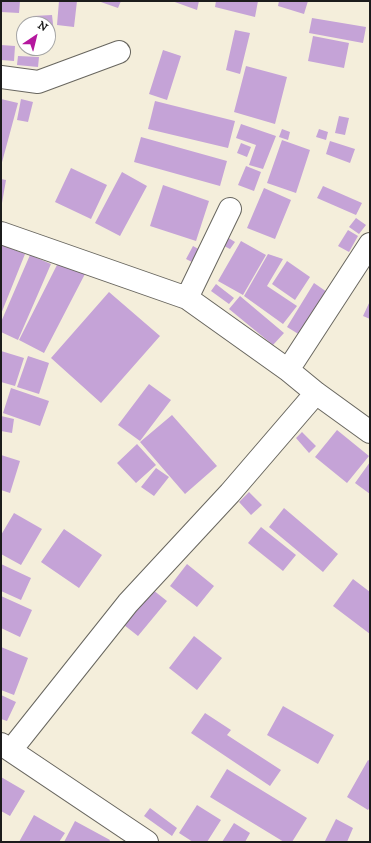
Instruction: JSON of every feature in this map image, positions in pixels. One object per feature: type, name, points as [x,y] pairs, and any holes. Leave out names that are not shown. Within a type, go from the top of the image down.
[{"type":"street","points":[[1,77],[38,82],[119,52]]},
{"type":"street","points":[[187,298],[230,209]]},
{"type":"street","points":[[1,233],[187,298],[288,370],[316,394],[370,432]]},
{"type":"street","points":[[288,370],[370,244]]},
{"type":"street","points":[[147,842],[6,747],[128,603],[230,493],[316,394]]},
{"type":"building","points":[[1,1],[20,1],[19,13],[1,12]]},
{"type":"building","points":[[59,1],[77,1],[74,27],[57,25]]},
{"type":"building","points":[[98,1],[121,1],[118,8]]},
{"type":"building","points":[[172,1],[199,1],[197,10]]},
{"type":"building","points":[[216,1],[258,1],[255,17],[215,7]]},
{"type":"building","points":[[279,1],[308,1],[304,14],[278,6]]},
{"type":"building","points":[[312,18],[366,27],[363,43],[309,33]]},
{"type":"building","points":[[235,30],[250,33],[240,74],[226,70]]},
{"type":"building","points":[[313,36],[349,43],[344,68],[308,61]]},
{"type":"building","points":[[1,45],[15,46],[14,61],[1,60]]},
{"type":"building","points":[[163,50],[181,56],[167,100],[149,94]]},
{"type":"building","points":[[18,56],[39,57],[38,67],[17,65]]},
{"type":"building","points":[[246,66],[287,77],[275,124],[234,112]]},
{"type":"building","points":[[1,99],[18,103],[1,166]]},
{"type":"building","points":[[21,99],[33,102],[28,122],[17,120]]},
{"type":"building","points":[[155,101],[235,121],[228,148],[148,129]]},
{"type":"building","points":[[339,116],[349,118],[345,135],[335,133]]},
{"type":"building","points":[[241,124],[276,136],[263,169],[249,165],[256,145],[236,138]]},
{"type":"building","points":[[282,129],[290,132],[288,140],[279,137]]},
{"type":"building","points":[[319,129],[328,132],[326,140],[316,137]]},
{"type":"building","points":[[141,137],[227,161],[220,186],[134,162]]},
{"type":"building","points":[[282,140],[310,150],[296,193],[267,183]]},
{"type":"building","points":[[330,141],[355,149],[350,163],[326,154]]},
{"type":"building","points":[[241,143],[251,147],[247,157],[237,153]]},
{"type":"building","points":[[246,166],[261,172],[254,191],[238,185]]},
{"type":"building","points":[[71,168],[107,185],[91,219],[55,202]]},
{"type":"building","points":[[122,172],[147,186],[120,236],[95,223]]},
{"type":"building","points":[[1,179],[6,180],[2,203],[1,203]]},
{"type":"building","points":[[163,185],[209,201],[196,241],[150,226]]},
{"type":"building","points":[[323,186],[362,203],[356,215],[317,198]]},
{"type":"building","points":[[264,188],[291,200],[275,239],[247,228]]},
{"type":"building","points":[[356,218],[366,225],[359,234],[349,227]]},
{"type":"building","points":[[348,230],[358,236],[349,252],[338,246]]},
{"type":"building","points":[[227,237],[235,242],[230,249],[222,245]]},
{"type":"building","points":[[241,241],[266,255],[243,295],[218,281]]},
{"type":"building","points":[[2,245],[25,254],[1,314],[1,248]]},
{"type":"building","points":[[193,246],[202,251],[196,264],[186,259]]},
{"type":"building","points":[[268,254],[283,259],[267,286],[297,306],[283,324],[244,296]]},
{"type":"building","points":[[30,255],[51,264],[18,340],[1,332],[1,322]]},
{"type":"building","points":[[60,259],[86,272],[44,353],[19,340]]},
{"type":"building","points":[[287,261],[310,277],[295,300],[272,284]]},
{"type":"building","points":[[314,283],[327,292],[300,335],[287,327]]},
{"type":"building","points":[[216,284],[234,298],[229,304],[211,291]]},
{"type":"building","points":[[109,292],[160,336],[101,403],[51,358]]},
{"type":"building","points":[[240,296],[284,333],[273,345],[229,309]]},
{"type":"building","points":[[370,301],[370,319],[363,316]]},
{"type":"building","points":[[1,351],[24,358],[15,386],[1,382]]},
{"type":"building","points":[[28,356],[49,363],[39,394],[17,387]]},
{"type":"building","points":[[149,384],[171,400],[140,441],[118,425]]},
{"type":"building","points":[[11,388],[49,401],[40,426],[3,413]]},
{"type":"building","points":[[172,415],[217,466],[185,494],[140,442]]},
{"type":"building","points":[[1,416],[14,419],[12,433],[1,431]]},
{"type":"building","points":[[337,430],[369,456],[347,483],[315,457]]},
{"type":"building","points":[[302,432],[316,446],[309,453],[296,438]]},
{"type":"building","points":[[137,444],[156,465],[136,483],[117,463]]},
{"type":"building","points":[[1,455],[20,461],[10,493],[1,490]]},
{"type":"building","points":[[370,462],[370,494],[355,483]]},
{"type":"building","points":[[156,468],[169,477],[154,496],[141,487]]},
{"type":"building","points":[[249,492],[262,505],[251,515],[239,502]]},
{"type":"building","points":[[284,508],[338,554],[323,572],[269,527]]},
{"type":"building","points":[[14,513],[42,529],[21,565],[1,554],[1,535]]},
{"type":"building","points":[[261,527],[296,555],[283,571],[248,543]]},
{"type":"building","points":[[64,529],[102,555],[79,588],[41,562]]},
{"type":"building","points":[[1,564],[31,578],[21,600],[1,591]]},
{"type":"building","points":[[187,564],[214,586],[197,607],[170,586]]},
{"type":"building","points":[[353,579],[370,592],[370,634],[333,606]]},
{"type":"building","points":[[153,590],[167,601],[138,636],[124,625]]},
{"type":"building","points":[[1,596],[32,610],[20,637],[1,628]]},
{"type":"building","points":[[194,636],[222,658],[197,690],[169,668]]},
{"type":"building","points":[[1,647],[28,658],[14,695],[1,690]]},
{"type":"building","points":[[1,695],[16,702],[7,721],[1,719]]},
{"type":"building","points":[[283,706],[334,735],[318,764],[267,735]]},
{"type":"building","points":[[205,713],[231,730],[227,735],[281,770],[270,786],[191,733]]},
{"type":"building","points":[[368,760],[370,761],[370,807],[368,810],[347,797]]},
{"type":"building","points":[[227,769],[307,818],[292,842],[284,842],[210,797]]},
{"type":"building","points":[[1,777],[25,791],[10,816],[1,811]]},
{"type":"building","points":[[197,805],[221,820],[207,842],[193,842],[179,833]]},
{"type":"building","points":[[150,808],[177,828],[172,836],[144,816]]},
{"type":"building","points":[[34,815],[65,833],[59,842],[19,842]]},
{"type":"building","points":[[336,819],[353,828],[347,842],[325,841]]},
{"type":"building","points":[[75,821],[110,840],[109,842],[64,842]]},
{"type":"building","points":[[234,823],[250,833],[245,842],[222,842]]}]
